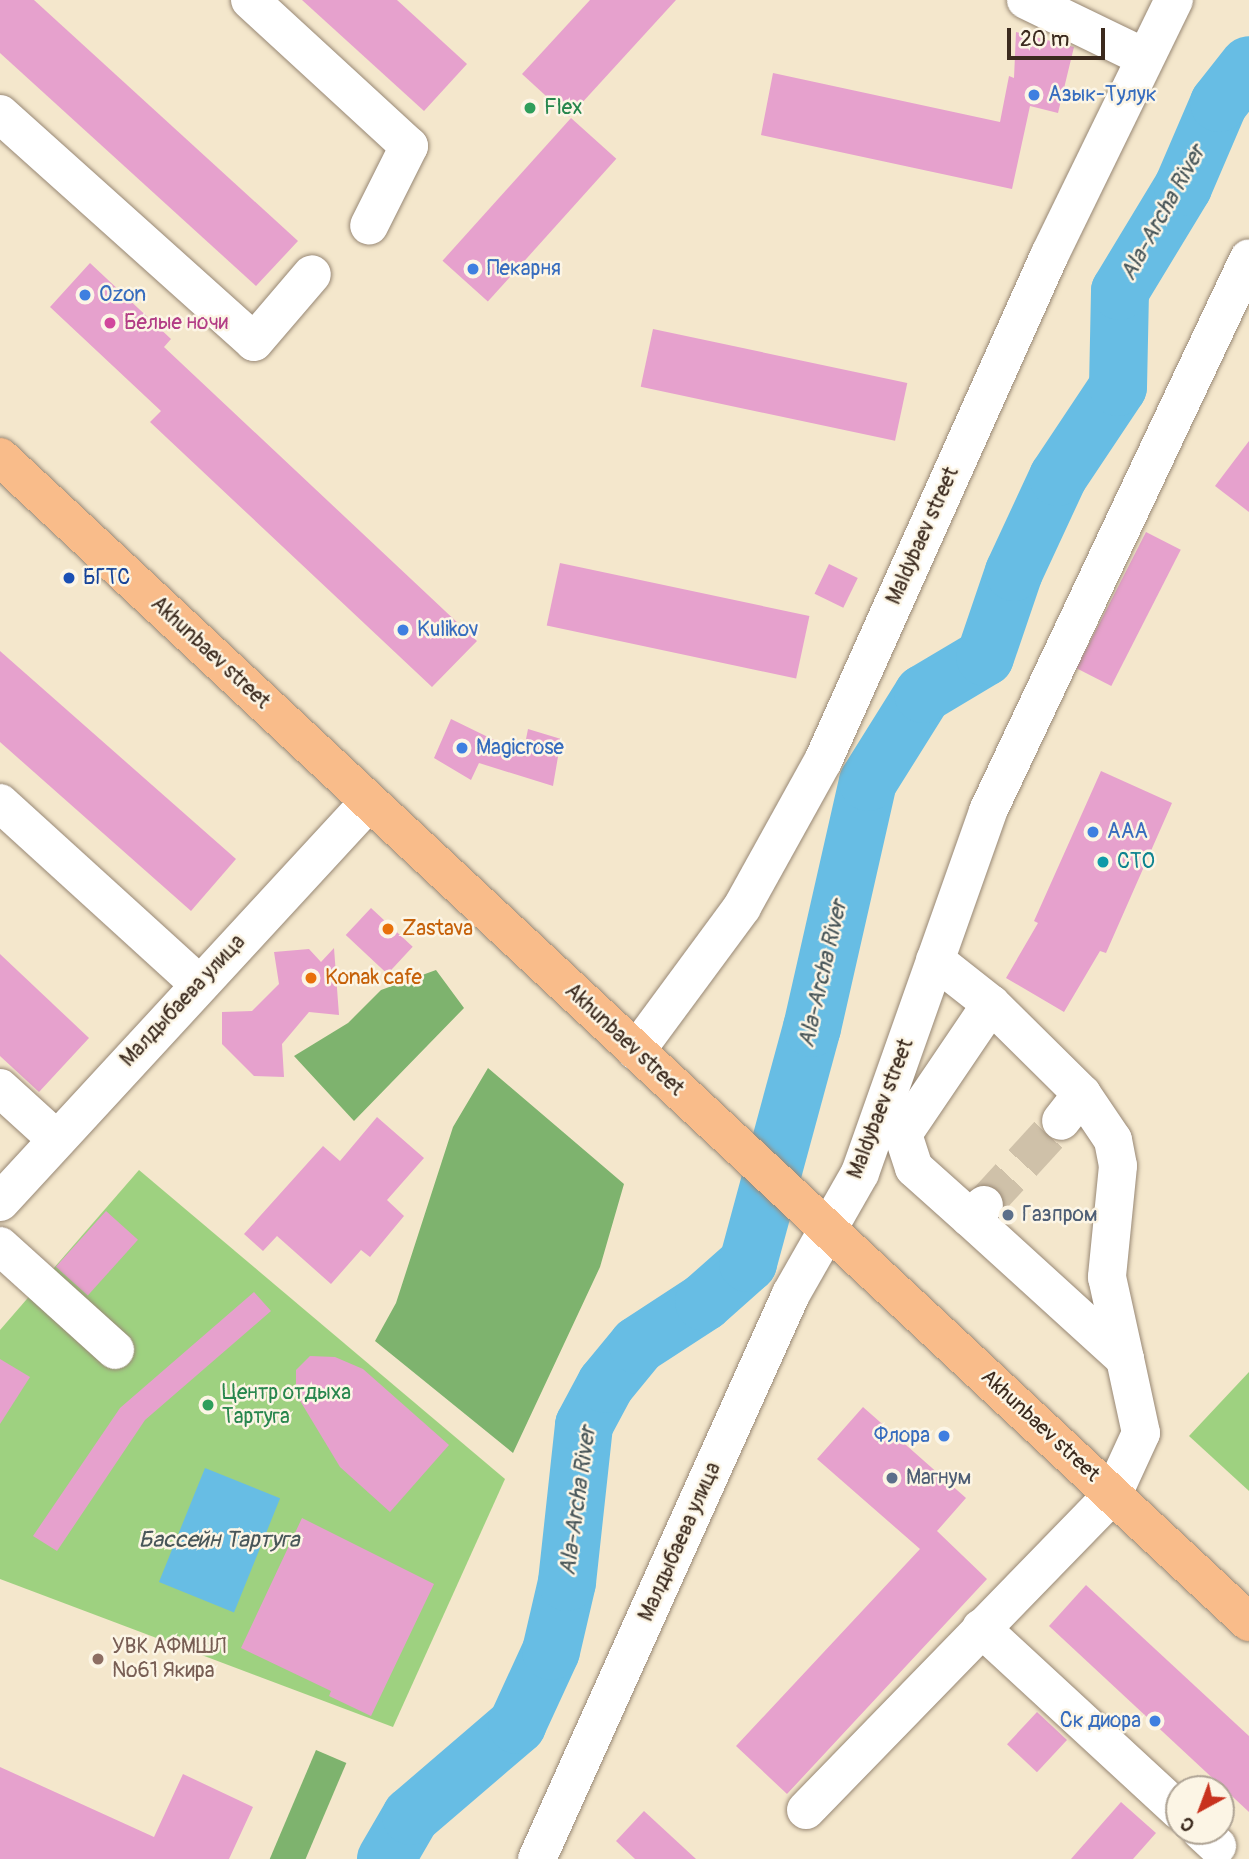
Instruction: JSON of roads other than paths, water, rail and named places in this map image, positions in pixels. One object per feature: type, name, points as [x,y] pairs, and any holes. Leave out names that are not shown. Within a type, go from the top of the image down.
[{"type":"main road","name":"Akhunbaev street","points":[[0,457],[1249,1622]]},
{"type":"street","points":[[250,0],[409,146],[369,226]]},
{"type":"street","points":[[1026,0],[1144,57]]},
{"type":"street","name":"Maldybaev street","points":[[636,1051],[743,907],[823,761],[1044,266],[1174,0]]},
{"type":"street","points":[[0,114],[254,342],[312,274]]},
{"type":"street","name":"Maldybaev street","points":[[827,1227],[860,1173],[988,811],[1249,258]]},
{"type":"street","name":"Малдыбаева улица","points":[[0,1202],[55,1138],[369,802]]},
{"type":"street","points":[[0,803],[199,984]]},
{"type":"street","points":[[806,1810],[1113,1494],[1142,1433],[1107,1277],[1118,1166],[1113,1140],[1071,1107],[991,1004],[935,960]]},
{"type":"street","points":[[991,1004],[903,1134],[914,1168],[977,1212],[1125,1359]]},
{"type":"street","points":[[0,1088],[55,1138]]},
{"type":"street","name":"Малдыбаева улица","points":[[537,1859],[791,1294],[827,1227]]},
{"type":"street","points":[[0,1246],[115,1350]]},
{"type":"street","points":[[981,1628],[1165,1798]]},
{"type":"water","name":"Бассейн Тартуга","points":[[205,1468],[280,1498],[234,1612],[159,1582]]},
{"type":"waterway","name":"Ala-Archa River","points":[[386,1859],[411,1816],[517,1725],[551,1651],[567,1582],[584,1425],[606,1384],[638,1345],[704,1302],[748,1263],[812,1028],[868,782],[923,694],[985,657],[1014,572],[1058,477],[1118,387],[1120,291],[1183,187],[1219,103],[1249,65]]},
{"type":"tunnel","points":[[984,1205],[1061,1121]]},
{"type":"place","name":"Азык-Тулук","points":[[1034,95]]},
{"type":"place","name":"Flex","points":[[530,108]]},
{"type":"place","name":"Пекарня","points":[[473,269]]},
{"type":"place","name":"Ozon","points":[[85,295]]},
{"type":"place","name":"Белые ночи","points":[[110,323]]},
{"type":"place","name":"БГТС","points":[[69,578]]},
{"type":"place","name":"Kulikov","points":[[403,630]]},
{"type":"place","name":"Magicrose","points":[[462,748]]},
{"type":"place","name":"ААА","points":[[1093,832]]},
{"type":"place","name":"CTO","points":[[1103,862]]},
{"type":"place","name":"Zastava","points":[[388,929]]},
{"type":"place","name":"Konak cafe","points":[[311,978]]},
{"type":"place","name":"Газпром","points":[[1008,1215]]},
{"type":"place","name":"Центр отдыха Тартуга","points":[[208,1405]]},
{"type":"place","name":"Флора","points":[[944,1436]]},
{"type":"place","name":"Магнум","points":[[892,1478]]},
{"type":"place","name":"УВК АФМШЛ №61 Якира","points":[[98,1659]]},
{"type":"place","name":"Ск диора","points":[[1155,1721]]}]
